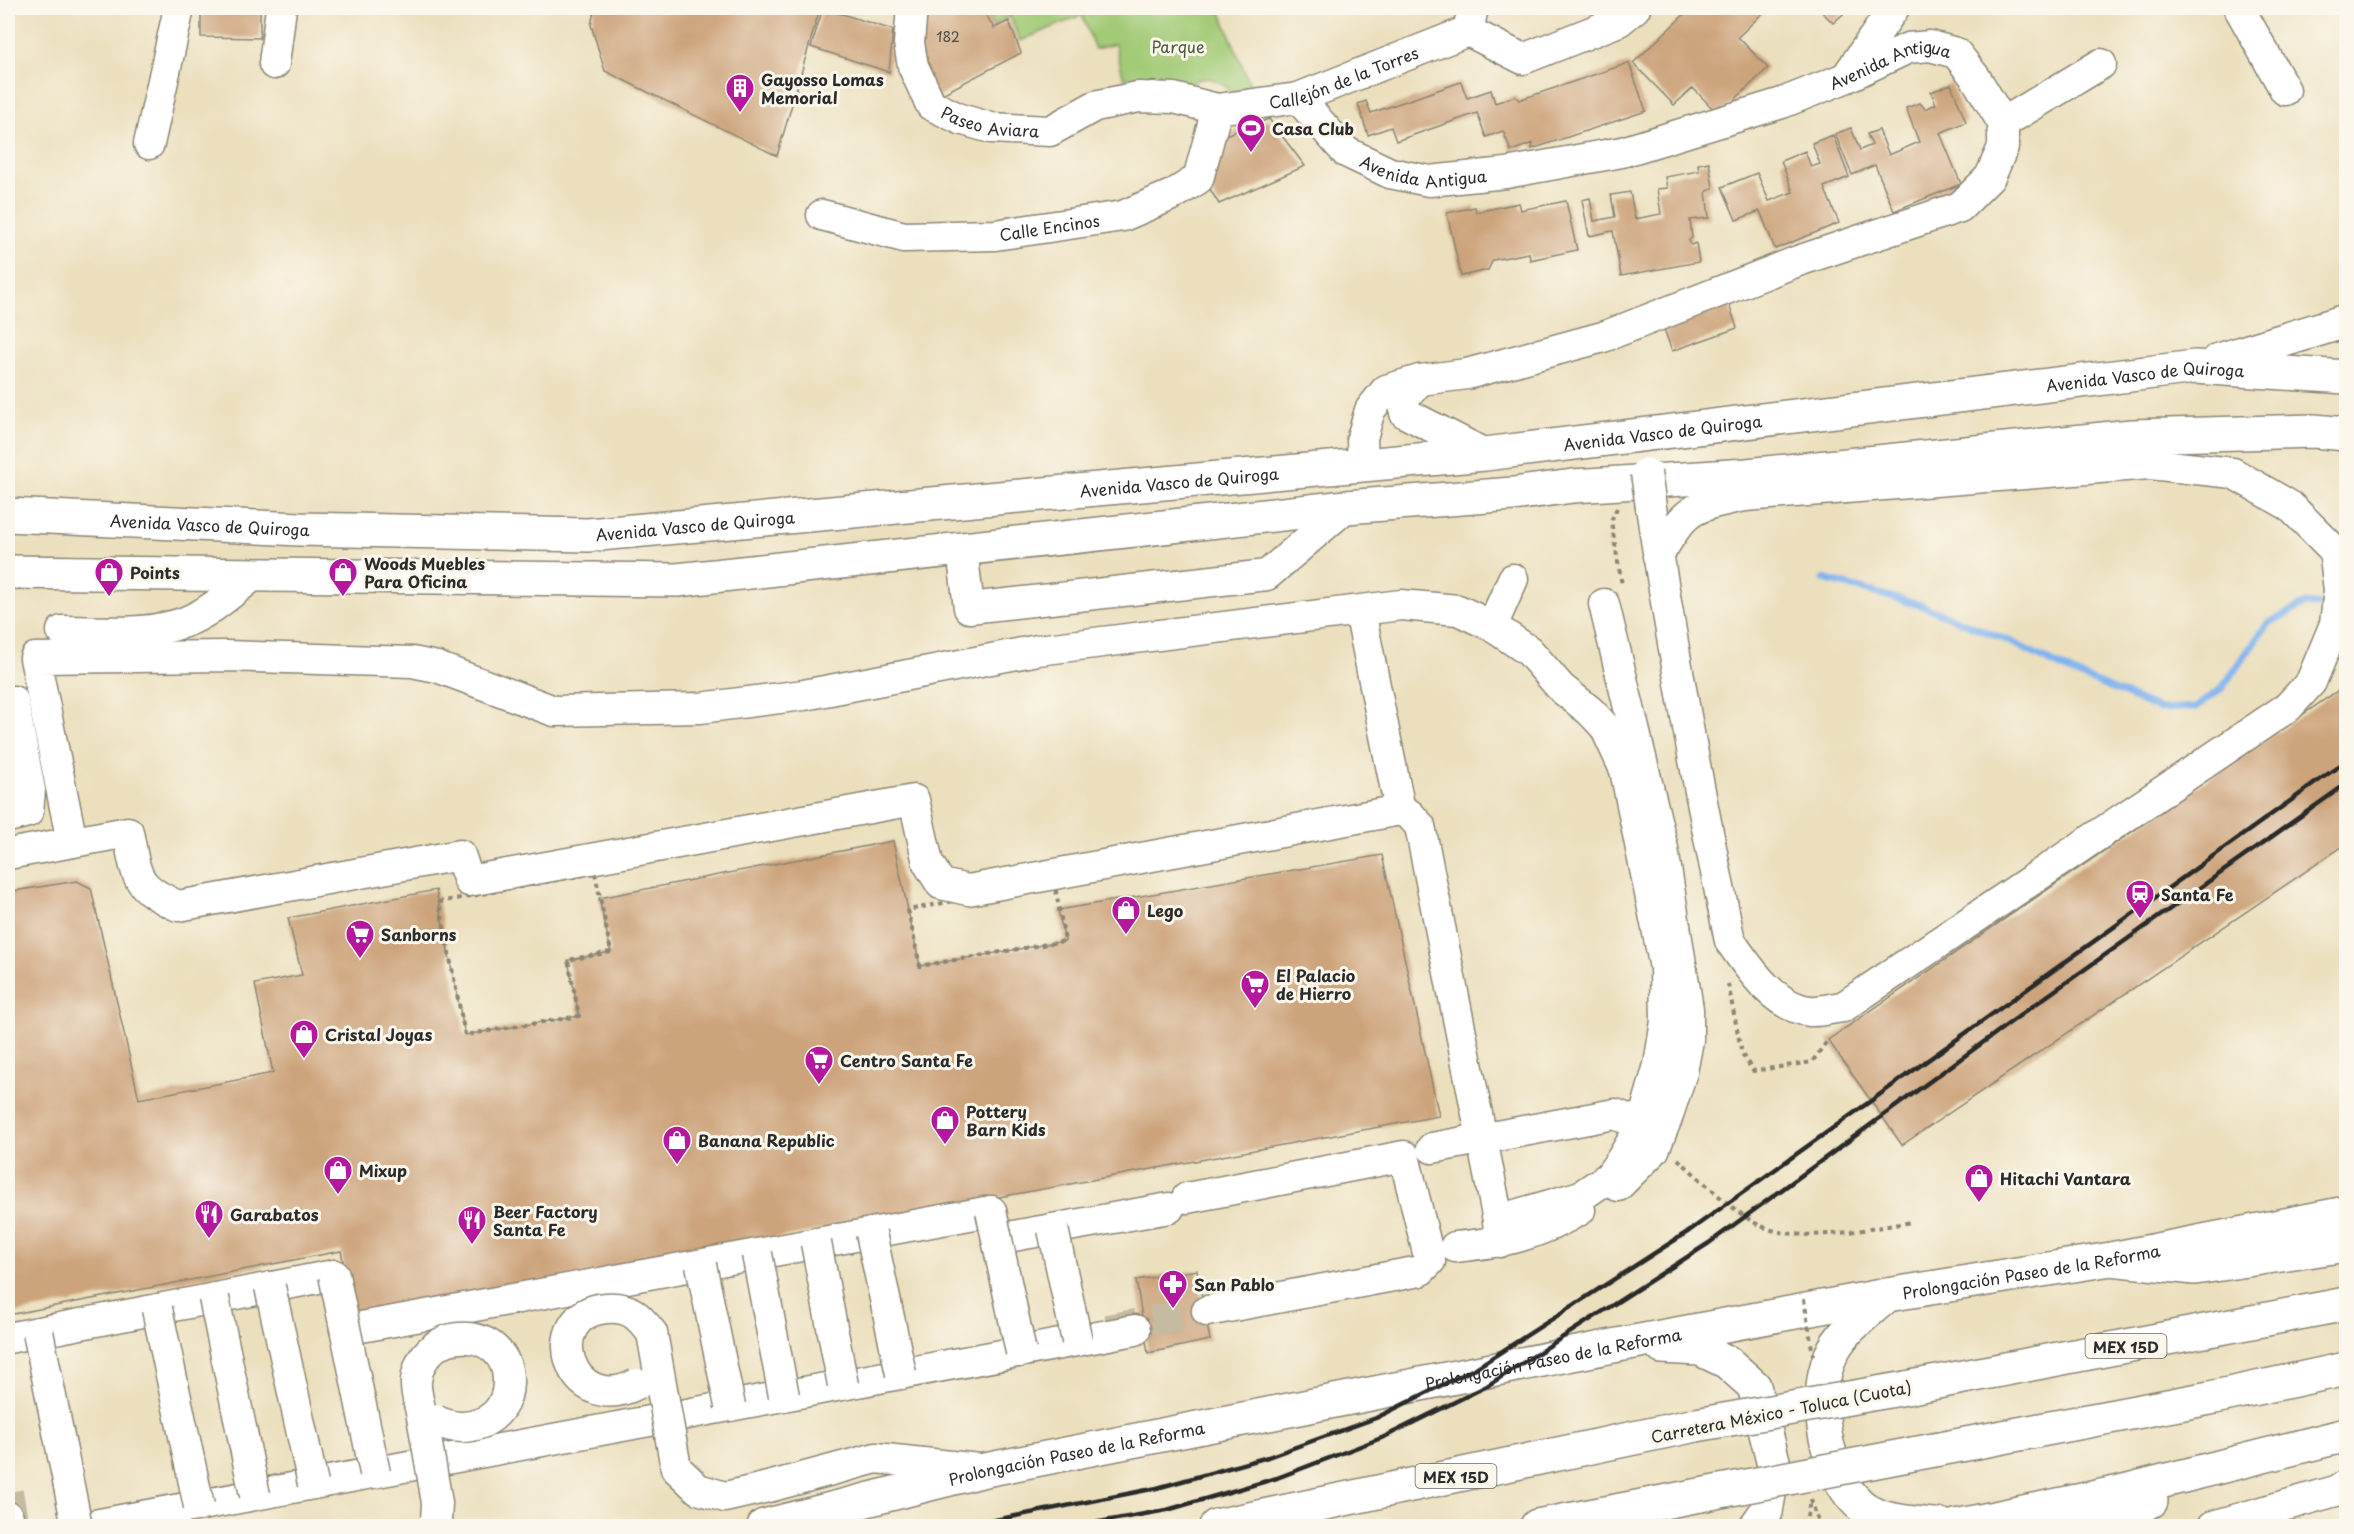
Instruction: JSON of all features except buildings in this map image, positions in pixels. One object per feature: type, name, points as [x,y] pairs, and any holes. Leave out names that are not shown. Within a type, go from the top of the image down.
[{"type":"main road","points":[[2195,367],[2346,321]]},
{"type":"main road","name":"Avenida Vasco de Quiroga","points":[[8,515],[300,529],[588,535],[1485,454],[2195,367],[2346,377]]},
{"type":"main road","points":[[2314,431],[2346,451]]},
{"type":"main road","points":[[8,572],[677,580],[1346,507],[1513,494],[1573,486],[1747,475],[2132,436],[2314,431],[2346,434]]},
{"type":"main road","name":"Prolongación Paseo de la Reforma","points":[[764,1527],[985,1470],[1618,1345],[1887,1295],[2111,1259],[2346,1213]]},
{"type":"main road","points":[[2111,1259],[2195,1268],[2346,1245]]},
{"type":"main road","points":[[1887,1295],[1850,1329],[1831,1354],[1821,1387],[1826,1442],[1847,1494],[1878,1516],[1943,1527]]},
{"type":"main road","name":"Carretera México - Toluca (Cuota)","points":[[1216,1527],[1696,1425],[1906,1388],[2346,1304]]},
{"type":"main road","points":[[1618,1345],[1700,1349],[1727,1362],[1754,1386],[1774,1465],[1766,1512],[1756,1527]]},
{"type":"main road","points":[[1537,1527],[2198,1401],[2346,1369]]},
{"type":"main road","points":[[2083,1527],[2138,1510],[2210,1470],[2343,1436]]},
{"type":"main road","points":[[1956,1527],[2138,1510]]},
{"type":"street","points":[[150,144],[179,8]]},
{"type":"street","points":[[274,64],[281,8]]},
{"type":"street","name":"Paseo Aviara","points":[[912,8],[909,43],[915,71],[931,105],[960,119],[991,128],[1050,131],[1095,106],[1138,97],[1173,98],[1217,109]]},
{"type":"street","points":[[1470,19],[1523,59],[1619,21],[1635,8]]},
{"type":"street","points":[[1845,78],[1894,8]]},
{"type":"street","points":[[2239,8],[2285,90]]},
{"type":"street","name":"Callejón de la Torres","points":[[1217,109],[1298,98],[1470,19]]},
{"type":"street","name":"Avenida Antigua","points":[[1298,98],[1346,152],[1390,173],[1429,181],[1506,173],[1622,152],[1782,103],[1845,78],[1908,48],[1930,46],[1956,54],[1975,77],[2003,123]]},
{"type":"street","points":[[1363,465],[1362,438],[1370,410],[1386,390],[1420,380],[1467,374],[1603,337],[1798,261],[1960,207],[1990,177],[2003,147],[2003,123],[2101,64]]},
{"type":"street","name":"Calle Encinos","points":[[822,215],[904,237],[995,235],[1124,216],[1174,194],[1198,179],[1217,109]]},
{"type":"street","points":[[1420,380],[1404,398],[1405,413],[1485,454]]},
{"type":"street","points":[[1646,473],[1681,701],[1730,941],[1749,968],[1777,998],[1810,1011],[1844,1007],[2288,707],[2311,682],[2335,624],[2339,590],[2334,550],[2290,506],[2233,473],[2026,447]]},
{"type":"street","points":[[1658,556],[1676,525],[1699,506],[1745,496],[2150,464]]},
{"type":"street","points":[[962,549],[969,608],[1267,575],[1346,507]]},
{"type":"street","points":[[62,631],[138,631],[185,622],[218,603],[254,575]]},
{"type":"street","points":[[1492,626],[1513,579]]},
{"type":"street","points":[[1499,1231],[1517,1239],[1557,1223],[1614,1191],[1652,1144],[1682,1072],[1688,1040],[1688,1002],[1663,849],[1604,604]]},
{"type":"street","points":[[72,842],[35,658],[227,656],[412,662],[437,667],[554,711],[700,708],[804,695],[1038,650],[1401,605],[1458,610],[1492,626],[1529,651],[1560,688],[1590,711],[1605,727],[1625,770],[1665,968],[1665,1030],[1659,1065],[1652,1144]]},
{"type":"street","points":[[1360,611],[1400,810]]},
{"type":"street","points":[[9,817],[28,812],[30,790],[13,701]]},
{"type":"street","points":[[8,739],[17,788],[9,817]]},
{"type":"street","points":[[8,854],[128,832],[138,877],[152,894],[178,906],[460,855],[469,881],[914,800],[928,863],[941,884],[968,890],[1400,810],[1410,815],[1420,826],[1499,1231]]},
{"type":"street","points":[[1432,1148],[1615,1114],[1652,1144]]},
{"type":"street","points":[[345,1330],[498,1304],[570,1288],[871,1233],[994,1225],[1053,1229],[1404,1156],[1444,1260]]},
{"type":"street","points":[[994,1225],[1021,1352]]},
{"type":"street","points":[[1053,1229],[1077,1341]]},
{"type":"street","points":[[1207,1311],[1420,1271],[1499,1231]]},
{"type":"street","points":[[871,1233],[901,1374]]},
{"type":"street","points":[[816,1243],[843,1385]]},
{"type":"street","points":[[757,1254],[784,1396]]},
{"type":"street","points":[[701,1264],[730,1406]]},
{"type":"street","points":[[8,1338],[334,1275],[375,1473]]},
{"type":"street","points":[[270,1287],[313,1485]]},
{"type":"street","points":[[570,1288],[601,1303],[629,1309],[645,1322],[654,1345],[654,1358],[649,1370],[637,1384],[616,1392],[604,1392],[581,1381],[573,1370],[568,1345],[573,1326],[582,1316],[593,1309],[621,1306],[638,1315],[651,1333],[676,1468],[698,1489],[725,1497],[876,1458],[985,1470]]},
{"type":"street","points":[[214,1298],[255,1495]]},
{"type":"street","points":[[432,1527],[436,1522],[437,1503],[415,1382],[424,1356],[439,1342],[462,1336],[485,1343],[502,1359],[508,1380],[507,1392],[498,1412],[480,1425],[468,1428],[445,1425],[423,1410],[414,1396],[414,1367],[427,1347],[447,1337],[498,1304]]},
{"type":"street","points":[[157,1309],[199,1506]]},
{"type":"street","points":[[89,1527],[1135,1330]]},
{"type":"street","points":[[38,1332],[77,1527]]},
{"type":"street","points":[[436,1418],[460,1424],[474,1421],[486,1414],[494,1405],[498,1395],[499,1378],[493,1362],[486,1355],[466,1345],[453,1345],[437,1352],[421,1373],[421,1394],[441,1499],[438,1527]]},
{"type":"street","points":[[2219,1526],[2263,1520],[2345,1488]]},
{"type":"street","points":[[8,1516],[9,1527]]},
{"type":"path","points":[[595,873],[611,952],[568,960],[579,1016],[465,1035],[439,902],[595,873]]},
{"type":"path","points":[[1054,881],[1058,910],[1065,941],[920,966],[908,910],[1054,881]]},
{"type":"path","points":[[1804,1299],[1813,1355]]},
{"type":"path","points":[[1805,1527],[1810,1497],[1819,1527]]},
{"type":"green space","name":"Parque","points":[[984,8],[1219,8],[1252,90],[1233,94],[1221,83],[1208,78],[1196,80],[1181,89],[1153,78],[1140,76],[1124,79],[1115,44],[1095,49],[1082,15],[1020,41],[1010,16],[994,26]]},
{"type":"waterway","points":[[1824,579],[1920,605],[2009,641],[2071,672],[2160,709],[2196,707],[2222,688],[2267,624],[2307,603],[2320,605]]},
{"type":"tunnel","points":[[1107,1329],[1207,1311]]},
{"type":"tunnel","points":[[8,1492],[14,1526]]},
{"type":"railway","points":[[965,1526],[1157,1488],[1268,1457],[1376,1418],[1476,1368],[1689,1231],[2346,761]]},
{"type":"railway","points":[[1077,1526],[1167,1510],[1277,1478],[1384,1437],[1487,1386],[1709,1243],[2026,1011],[2346,784]]},
{"type":"place","name":"Gayosso Lomas Memorial","points":[[740,114]]},
{"type":"place","name":"Casa Club","points":[[1251,154]]},
{"type":"place","name":"Points","points":[[109,598]]},
{"type":"place","name":"Woods Muebles Para Oficina","points":[[343,598]]},
{"type":"place","name":"Santa Fe","points":[[2140,920]]},
{"type":"place","name":"Lego","points":[[1126,936]]},
{"type":"place","name":"Sanborns","points":[[360,960]]},
{"type":"place","name":"El Palacio de Hierro","points":[[1255,1010]]},
{"type":"place","name":"Cristal Joyas","points":[[304,1060]]},
{"type":"place","name":"Centro Santa Fe","points":[[819,1086]]},
{"type":"place","name":"Pottery Barn Kids","points":[[945,1146]]},
{"type":"place","name":"Banana Republic","points":[[677,1166]]},
{"type":"place","name":"Mixup","points":[[338,1196]]},
{"type":"place","name":"Hitachi Vantara","points":[[1979,1204]]},
{"type":"place","name":"Garabatos","points":[[209,1240]]},
{"type":"place","name":"Beer Factory Santa Fe","points":[[472,1246]]},
{"type":"place","name":"San Pablo","points":[[1173,1310]]}]
